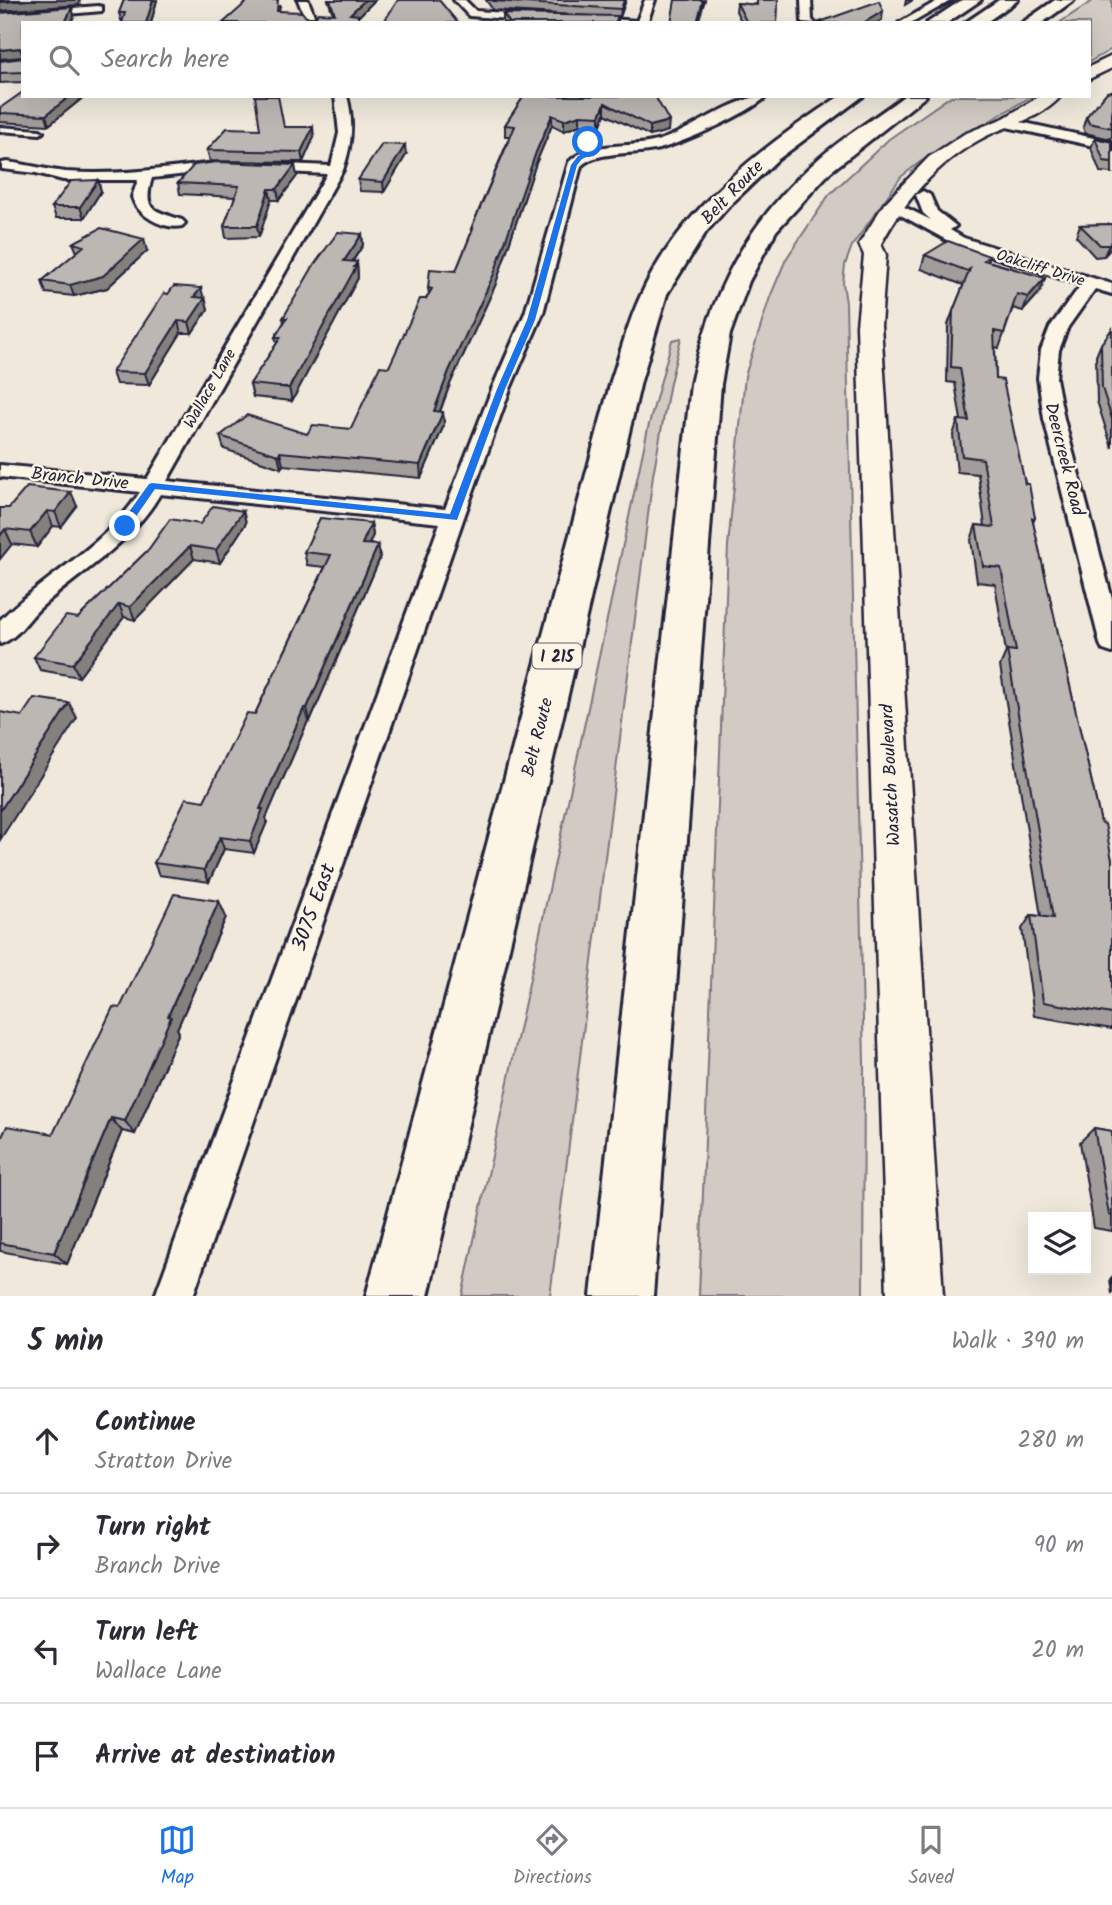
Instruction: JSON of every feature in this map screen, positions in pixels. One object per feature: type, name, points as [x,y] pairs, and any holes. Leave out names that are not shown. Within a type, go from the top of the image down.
[{"type":"highway","points":[[938,21],[973,0]]},
{"type":"highway","points":[[976,21],[1010,0]]},
{"type":"highway","points":[[1033,21],[1066,0]]},
{"type":"highway","points":[[705,215],[758,148],[820,98]]},
{"type":"highway","name":"Belt Route","points":[[397,1296],[626,381],[658,286],[705,215],[772,151],[851,98]]},
{"type":"highway","points":[[622,1296],[704,398],[716,334],[736,281],[766,228],[822,167],[914,98]]},
{"type":"street","points":[[303,0],[311,21]]},
{"type":"street","points":[[459,0],[472,14],[545,18]]},
{"type":"street","points":[[643,21],[650,0]]},
{"type":"street","points":[[806,0],[807,21]]},
{"type":"street","points":[[908,21],[947,0]]},
{"type":"street","points":[[0,17],[100,5]]},
{"type":"street","points":[[572,20],[592,21]]},
{"type":"street","points":[[1091,73],[1112,61]]},
{"type":"street","name":"Wallace Lane","points":[[0,635],[30,603],[114,537],[146,499],[336,170],[346,138],[346,117],[341,98]]},
{"type":"street","name":"3075 East","points":[[174,1296],[453,517],[501,389],[531,320],[574,165],[589,148],[643,149],[662,144],[757,98]]},
{"type":"street","name":"Wasatch Boulevard","points":[[915,1296],[869,325],[875,255],[888,247],[912,183],[936,163],[991,127],[1007,123],[1049,98]]},
{"type":"street","points":[[1007,123],[1112,146]]},
{"type":"street","name":"Wasatch Boulevard","points":[[901,211],[923,195],[945,172],[1006,131],[1007,123]]},
{"type":"street","points":[[7,166],[69,176],[146,176],[208,167],[245,166],[336,170]]},
{"type":"street","points":[[146,176],[138,201],[153,215],[177,223]]},
{"type":"street","name":"Oakcliff Drive","points":[[923,195],[932,216],[969,238],[970,243]]},
{"type":"street","name":"Oakcliff Drive","points":[[901,211],[958,241],[1112,289]]},
{"type":"street","name":"Deercreek Road","points":[[1091,283],[1059,327],[1050,350],[1047,378],[1054,419],[1112,644]]},
{"type":"street","name":"Branch Drive","points":[[0,471],[453,517]]},
{"type":"lane","points":[[0,129],[40,132]]},
{"type":"shaded area","points":[[1094,0],[1112,0],[1112,49],[1091,61],[1091,21],[1062,21]]},
{"type":"shaded area","points":[[948,98],[1029,98],[920,162],[901,177],[852,246],[845,265],[843,283],[846,303],[864,1062],[863,1296],[699,1296],[728,546],[745,376],[770,297],[786,259],[829,195],[889,139]]},
{"type":"shaded area","points":[[681,338],[653,475],[550,1296],[462,1296],[648,428],[672,340]]},
{"type":"building","points":[[124,0],[153,0],[147,21],[123,21],[125,13],[119,13]]},
{"type":"building","points":[[249,0],[278,0],[277,11],[302,12],[306,17],[316,17],[318,13],[335,14],[330,0],[365,0],[350,14],[358,15],[358,21],[225,21]]},
{"type":"building","points":[[398,0],[439,0],[456,21],[384,21]]},
{"type":"building","points":[[492,0],[624,0],[621,9]]},
{"type":"building","points":[[675,0],[703,0],[698,21],[671,21]]},
{"type":"building","points":[[757,0],[778,0],[777,21],[746,21],[737,3],[757,5]]},
{"type":"building","points":[[879,1],[883,11],[866,21],[823,21]]},
{"type":"building","points":[[72,7],[66,21],[21,21],[21,49],[0,50],[0,13]]},
{"type":"building","points":[[503,14],[618,16],[616,21],[508,21]]},
{"type":"building","points":[[21,58],[21,72],[0,73],[0,61]]},
{"type":"building","points":[[1112,91],[1112,128],[1089,123],[1086,117],[1107,92]]},
{"type":"building","points":[[21,93],[21,98],[67,98],[46,115],[0,113],[0,108]]},
{"type":"building","points":[[255,98],[278,98],[284,127],[313,127],[301,152],[207,150],[227,128],[260,129]]},
{"type":"building","points":[[523,98],[656,98],[669,121],[650,126],[605,103],[600,116],[580,115],[564,120],[552,115],[536,152],[494,274],[449,371],[434,411],[443,412],[420,465],[280,452],[278,455],[220,436],[247,415],[307,434],[313,425],[351,429],[380,366],[389,367],[420,299],[426,299],[432,289],[428,288],[430,269],[456,271],[515,126],[505,125]]},
{"type":"building","points":[[1095,138],[1112,142],[1112,162],[1104,161]]},
{"type":"building","points":[[382,144],[405,145],[383,182],[358,180]]},
{"type":"building","points":[[217,162],[295,165],[277,189],[269,189],[257,226],[224,226],[239,186],[178,183],[194,165]]},
{"type":"building","points":[[98,180],[80,207],[52,207],[71,181]]},
{"type":"building","points":[[1112,224],[1112,241],[1109,245],[1100,245],[1080,225]]},
{"type":"building","points":[[101,228],[144,239],[103,276],[70,285],[42,281],[84,246],[73,243]]},
{"type":"building","points":[[338,232],[362,234],[344,261],[357,262],[356,267],[289,388],[250,384],[281,337],[275,337],[287,318],[283,318],[314,265]]},
{"type":"building","points":[[948,241],[989,256],[984,260],[1045,278],[1028,297],[1017,294],[1004,333],[994,331],[996,379],[1003,380],[1025,484],[1029,484],[1035,518],[1032,518],[1101,823],[1105,824],[1112,860],[1112,1014],[1043,1002],[1031,915],[1053,918],[1007,650],[1016,651],[1001,568],[983,566],[976,525],[994,527],[983,459],[962,456],[958,420],[969,421],[960,368],[951,367],[953,311],[970,269],[967,271],[925,255]]},
{"type":"building","points":[[174,286],[201,288],[194,297],[205,298],[189,322],[178,321],[145,373],[112,372],[164,293],[168,294]]},
{"type":"building","points":[[1112,329],[1112,419],[1102,388],[1101,344]]},
{"type":"building","points":[[27,487],[71,492],[55,512],[47,511],[30,532],[5,529],[0,536],[0,508],[9,508]]},
{"type":"building","points":[[213,506],[243,511],[216,550],[190,546],[130,607],[119,604],[73,664],[34,657],[66,616],[78,618],[148,550],[170,519],[200,524]]},
{"type":"building","points":[[320,518],[371,523],[362,544],[378,545],[260,809],[263,809],[250,841],[220,837],[204,870],[154,863],[186,798],[204,801],[247,713],[255,714],[331,555],[304,552]]},
{"type":"building","points":[[34,698],[69,703],[0,811],[0,712],[22,716]]},
{"type":"building","points":[[174,894],[219,901],[125,1121],[111,1118],[54,1253],[0,1243],[0,1141],[7,1126],[53,1134],[113,1007],[120,1008]]},
{"type":"building","points":[[1094,1128],[1112,1131],[1112,1216],[1109,1215]]},
{"type":"route","points":[[125,526],[146,499],[152,486],[453,517],[501,389],[531,320],[574,165],[577,160],[590,154],[588,142]]}]
